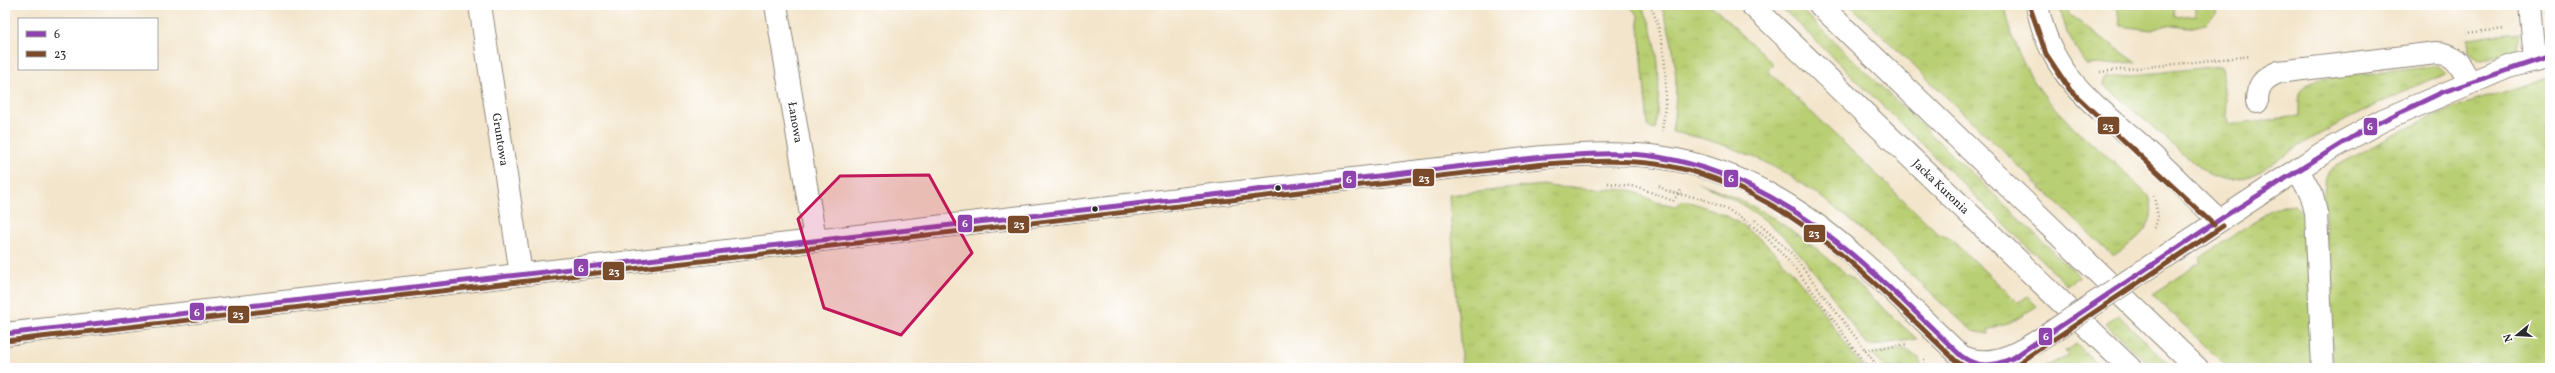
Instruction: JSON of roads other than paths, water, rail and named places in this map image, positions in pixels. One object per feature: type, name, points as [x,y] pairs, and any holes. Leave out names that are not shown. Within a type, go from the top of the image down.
[{"type":"street","name":"Gruntowa","points":[[480,5],[522,274]]},
{"type":"street","name":"Łanowa","points":[[776,5],[815,239]]},
{"type":"street","name":"Jacka Kuronia","points":[[1752,5],[2130,368]]},
{"type":"street","points":[[1820,5],[2198,368]]},
{"type":"street","points":[[2038,5],[2052,52],[2077,89],[2142,147],[2219,220]]},
{"type":"street","points":[[5,334],[815,239],[1543,157],[1657,157],[1711,168],[1738,178],[1774,196],[1809,218],[1864,266],[1961,356],[1976,367],[1988,366],[2004,362],[2219,220],[2298,170],[2382,120],[2470,82],[2508,68],[2542,58],[2530,5]]},
{"type":"street","points":[[2257,102],[2257,90],[2262,83],[2269,76],[2279,72],[2436,53],[2449,54],[2453,57],[2470,82]]},
{"type":"street","points":[[2298,170],[2312,196],[2316,213],[2323,368]]}]
